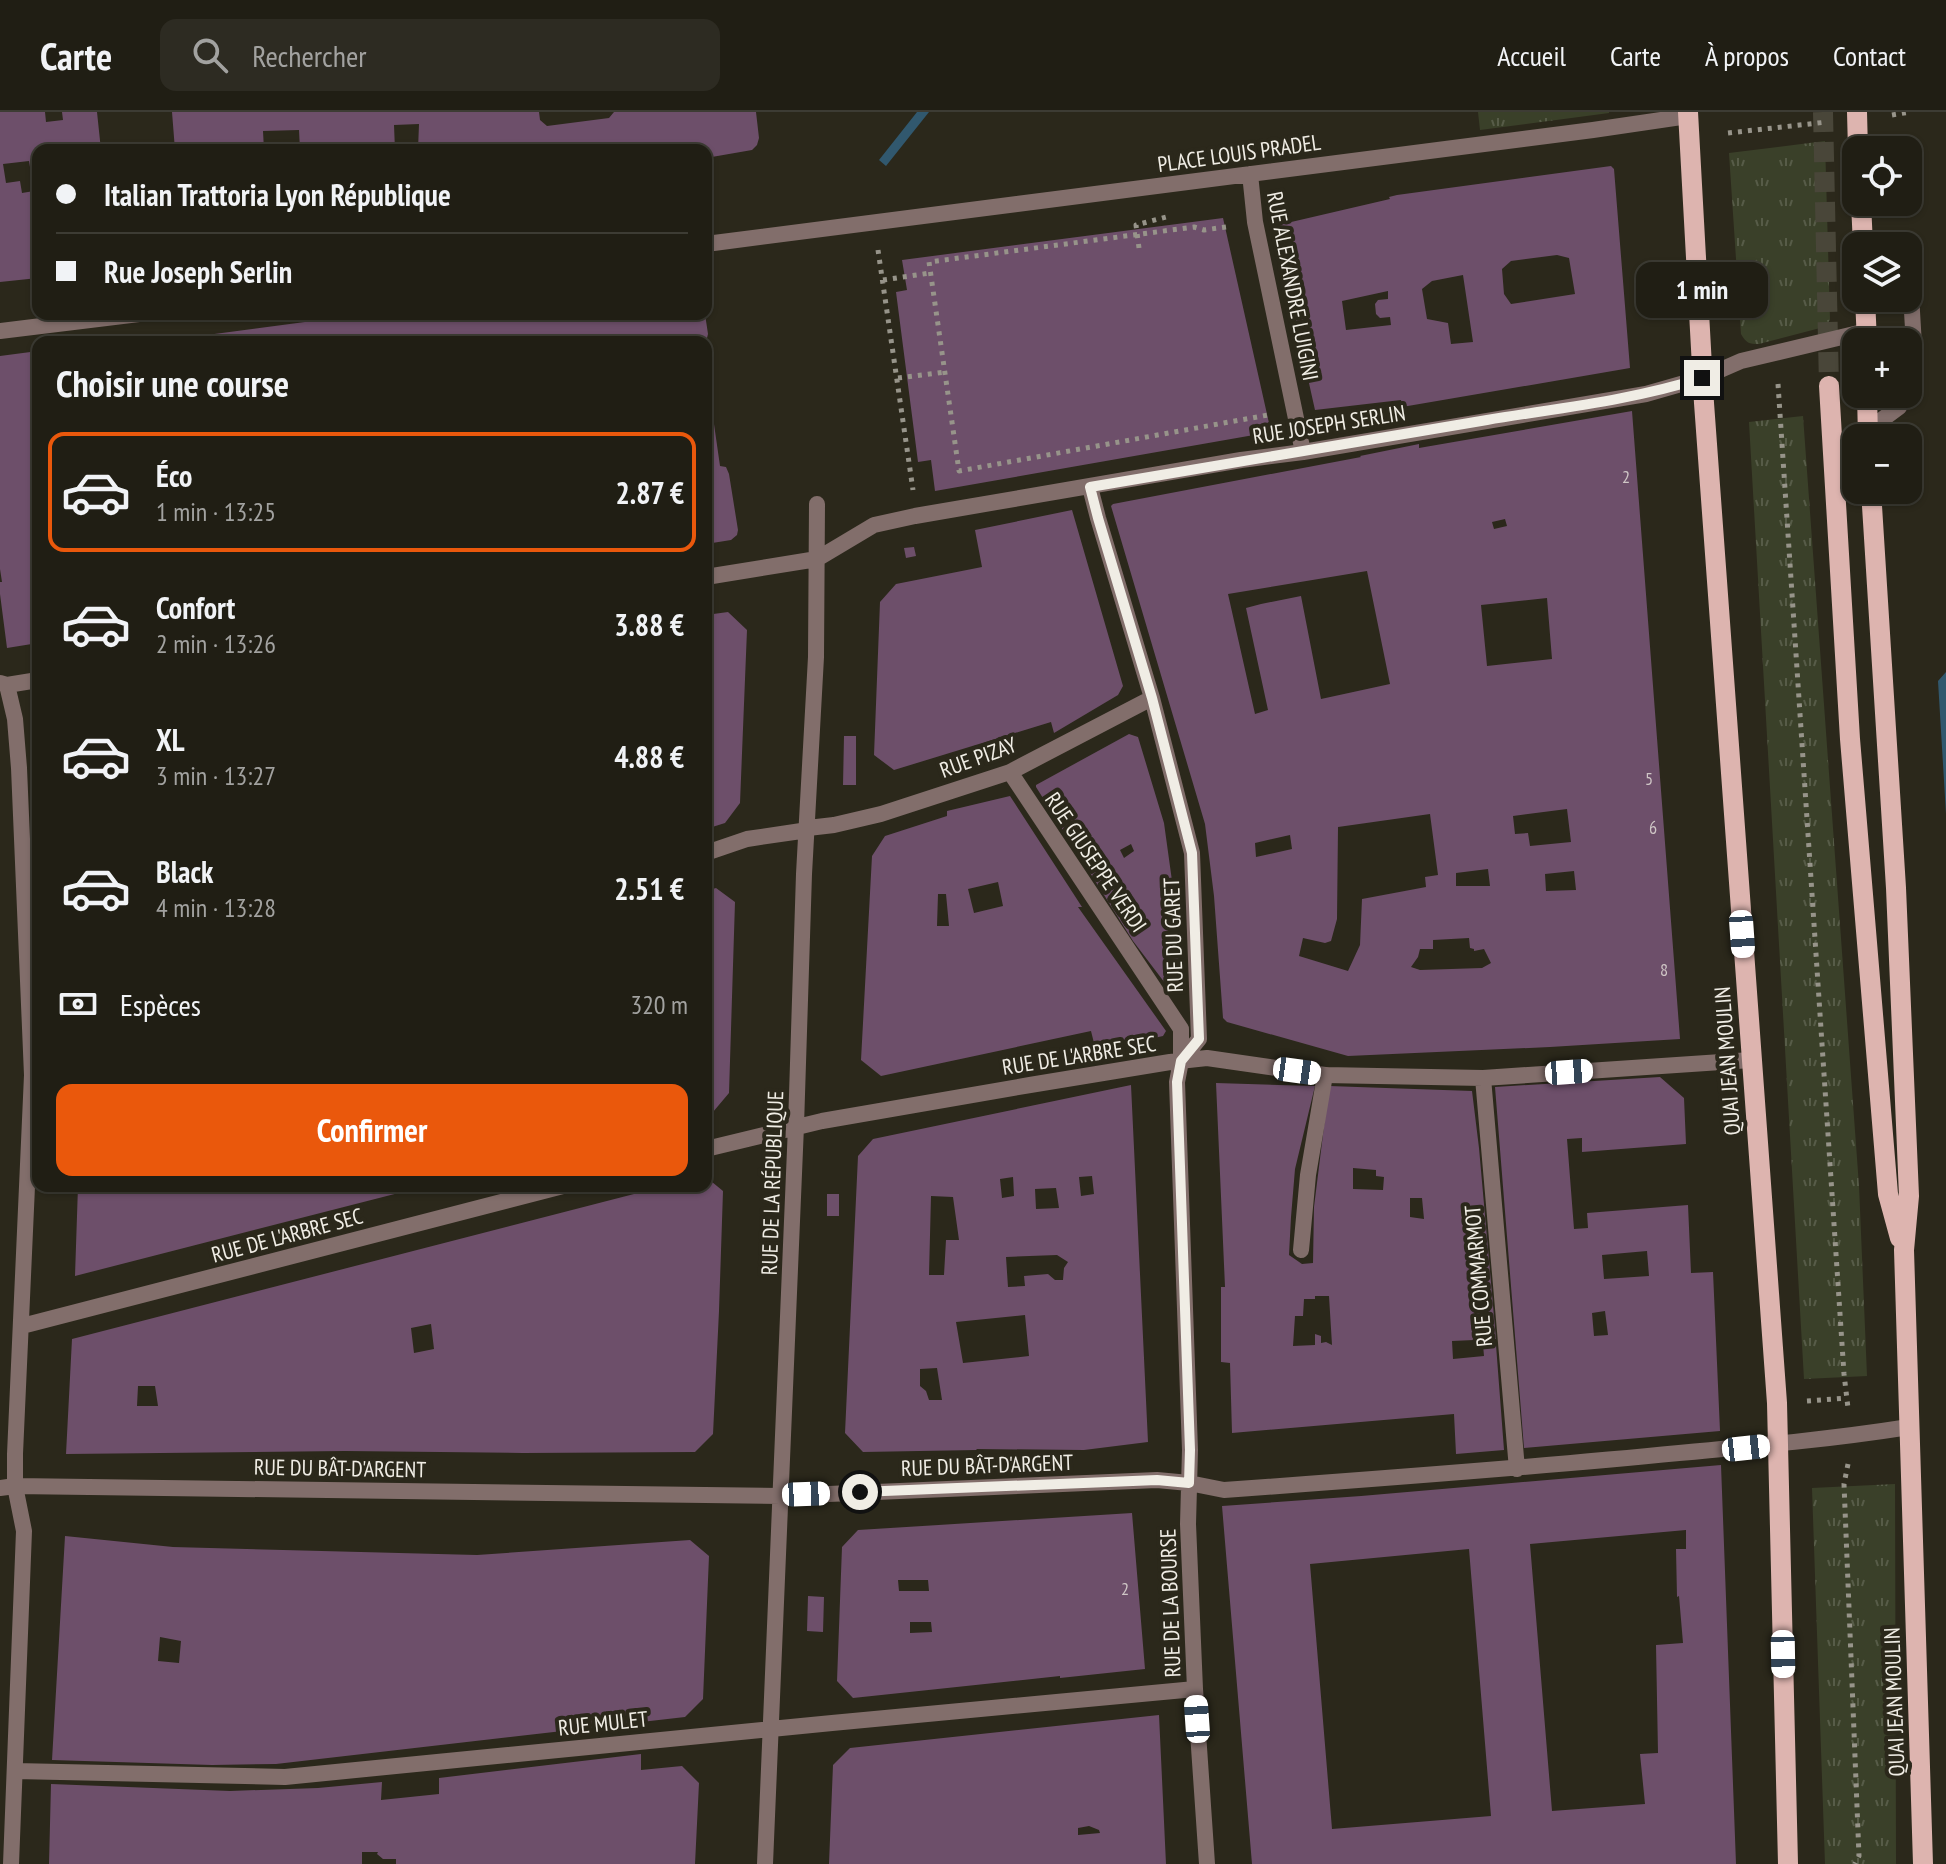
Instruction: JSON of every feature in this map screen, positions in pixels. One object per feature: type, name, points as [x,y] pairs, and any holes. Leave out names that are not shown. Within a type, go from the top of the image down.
[{"type":"main road","points":[[1857,112],[1858,136]]},
{"type":"main road","name":"QUAI JEAN MOULIN","points":[[1688,114],[1702,378],[1777,1403],[1788,1864]]},
{"type":"main road","name":"QUAI JEAN MOULIN","points":[[1829,386],[1850,739],[1888,1194],[1904,1250]]},
{"type":"main road","name":"QUAI JEAN MOULIN","points":[[1872,504],[1896,888],[1909,1196],[1904,1250],[1923,1864]]},
{"type":"street","name":"PLACE LOUIS PRADEL","points":[[712,243],[1688,114]]},
{"type":"street","name":"RUE ALEXANDRE LUIGINI","points":[[1250,174],[1255,222],[1303,452]]},
{"type":"street","points":[[0,331],[90,320]]},
{"type":"street","name":"RUE JOSEPH SERLIN","points":[[712,576],[817,559],[874,525],[915,516],[1646,394],[1702,378],[1741,361],[1842,341]]},
{"type":"street","points":[[1879,424],[1898,408]]},
{"type":"street","name":"RUE DU GARET","points":[[1090,487],[1152,698],[1192,853],[1199,1039],[1181,1061],[1177,1082],[1189,1483]]},
{"type":"street","name":"RUE DE LA RÉPUBLIQUE","points":[[765,1864],[804,874],[817,631],[817,504]]},
{"type":"street","points":[[32,681],[4,684],[15,719],[32,995]]},
{"type":"street","name":"RUE PIZAY","points":[[712,851],[747,839],[881,814],[1010,772],[1152,698]]},
{"type":"street","name":"RUE GIUSEPPE VERDI","points":[[1010,772],[1181,1029],[1181,1061]]},
{"type":"street","name":"RUE DE L'ARBRE SEC","points":[[712,1147],[796,1126],[1207,1058],[1325,1075],[1483,1078],[1751,1060]]},
{"type":"street","points":[[1301,1250],[1308,1175],[1325,1075]]},
{"type":"street","name":"RUE COMMARMOT","points":[[1483,1078],[1517,1469]]},
{"type":"street","points":[[11,1864],[24,1531],[8,1487],[22,1326],[32,1111]]},
{"type":"street","name":"RUE DE L'ARBRE SEC","points":[[22,1326],[540,1192]]},
{"type":"street","name":"RUE DU BÂT-D'ARGENT","points":[[8,1487],[781,1496],[1157,1480],[1224,1490],[1517,1469],[1778,1444],[1909,1427]]},
{"type":"street","name":"RUE DE LA BOURSE","points":[[1189,1483],[1195,1689],[1207,1864]]},
{"type":"street","name":"RUE MULET","points":[[15,1771],[285,1777],[1195,1689]]},
{"type":"path","points":[[1892,115],[1910,112]]},
{"type":"path","points":[[1728,133],[1828,122]]},
{"type":"path","points":[[1225,227],[1137,232],[929,262],[959,471],[1267,416]]},
{"type":"path","points":[[1137,232],[1139,248]]},
{"type":"path","points":[[878,245],[913,491]]},
{"type":"path","points":[[883,280],[930,273]]},
{"type":"path","points":[[898,378],[945,372]]},
{"type":"path","points":[[1778,384],[1848,1408]]},
{"type":"path","points":[[1806,1401],[1846,1398]]},
{"type":"path","points":[[1850,1456],[1844,1484],[1859,1856],[1855,1864]]},
{"type":"green space","points":[[1478,112],[1609,112],[1609,113],[1480,130]]},
{"type":"green space","points":[[1825,141],[1830,320],[1824,327],[1759,344],[1750,343],[1741,334],[1729,153]]},
{"type":"green space","points":[[1803,416],[1859,1186],[1867,1376],[1804,1379],[1749,422]]},
{"type":"green space","points":[[1895,1484],[1896,1864],[1825,1864],[1812,1488]]},
{"type":"water","points":[[917,112],[929,112],[886,166],[879,160]]},
{"type":"water","points":[[1946,672],[1946,814],[1938,681]]},
{"type":"building","points":[[0,112],[45,112],[46,122],[63,120],[62,112],[97,112],[100,144],[32,144],[32,179],[29,161],[3,164],[6,183],[20,181],[22,193],[32,191],[32,279],[0,282]]},
{"type":"building","points":[[172,112],[539,112],[540,120],[547,126],[609,118],[614,112],[756,112],[759,138],[752,150],[712,157],[712,144],[418,144],[419,124],[394,125],[395,144],[300,144],[299,130],[263,131],[264,144],[175,144]]},
{"type":"building","points":[[1611,166],[1614,169],[1630,368],[1402,407],[1401,400],[1315,410],[1274,226],[1397,195]],"holes":[[[1557,255],[1569,258],[1575,294],[1511,304],[1504,294],[1502,269],[1511,261]],[[1463,275],[1473,342],[1451,344],[1448,323],[1427,319],[1422,289],[1432,281]],[[1388,291],[1388,299],[1378,300],[1375,304],[1376,314],[1380,318],[1390,317],[1391,325],[1346,330],[1342,301]]]},
{"type":"building","points":[[1223,218],[1271,432],[935,491],[931,460],[918,462],[896,292],[907,290],[902,260]]},
{"type":"building","points":[[320,320],[706,320],[708,334],[708,336],[199,336]]},
{"type":"building","points":[[32,352],[32,644],[7,648],[0,594],[0,356]]},
{"type":"building","points":[[712,410],[720,466],[726,467],[729,474],[738,530],[731,540],[712,543]]},
{"type":"building","points":[[1632,411],[1680,1039],[1348,1056],[1227,1022],[1223,1018],[1205,824],[1111,506],[1419,444],[1419,448]],"holes":[[[1505,519],[1507,526],[1494,529],[1492,522]],[[1367,571],[1390,684],[1321,699],[1301,596],[1261,604],[1246,608],[1268,710],[1255,714],[1228,594]],[[1547,598],[1552,659],[1487,666],[1481,605]],[[1567,809],[1571,842],[1530,846],[1528,833],[1515,834],[1513,816]],[[1430,814],[1438,875],[1425,877],[1426,887],[1362,899],[1360,945],[1348,971],[1299,956],[1303,938],[1325,943],[1331,941],[1337,919],[1338,827]],[[1290,835],[1292,849],[1256,857],[1255,843]],[[1488,869],[1490,886],[1456,886],[1456,873]],[[1574,871],[1576,890],[1546,891],[1545,874]],[[1469,938],[1470,948],[1474,951],[1484,949],[1491,963],[1482,968],[1420,970],[1411,967],[1420,949],[1433,949],[1433,940]]]},
{"type":"building","points":[[1072,510],[1123,686],[1118,695],[1054,733],[1051,722],[894,770],[874,755],[880,602],[896,584],[982,567],[975,530]]},
{"type":"building","points":[[914,547],[916,556],[906,558],[904,548]]},
{"type":"building","points":[[728,612],[747,630],[740,803],[725,823],[712,827],[712,614]]},
{"type":"building","points":[[1129,734],[1138,737],[1164,823],[1177,917],[1181,986],[1171,991],[1133,941],[1036,785]],"holes":[[[1131,844],[1134,851],[1124,858],[1120,850]]]},
{"type":"building","points":[[844,736],[856,736],[856,785],[843,785]]},
{"type":"building","points":[[1010,796],[1082,907],[1078,907],[1166,1031],[1163,1036],[1096,1051],[1091,1031],[881,1076],[861,1060],[872,856],[885,836],[947,816],[947,811]],"holes":[[[998,882],[1003,906],[974,913],[968,889]],[[938,894],[946,894],[949,926],[937,926]]]},
{"type":"building","points":[[716,888],[735,902],[729,1093],[712,1112],[712,889]]},
{"type":"building","points":[[1660,1077],[1684,1098],[1686,1144],[1582,1152],[1582,1138],[1567,1139],[1574,1229],[1588,1228],[1587,1213],[1688,1205],[1691,1273],[1713,1272],[1720,1431],[1524,1448],[1495,1087]],"holes":[[[1647,1251],[1649,1276],[1604,1279],[1602,1255]],[[1605,1311],[1608,1335],[1594,1336],[1592,1313]]]},
{"type":"building","points":[[1216,1083],[1315,1086],[1295,1169],[1291,1217],[1289,1255],[1302,1264],[1313,1263],[1314,1207],[1329,1086],[1472,1091],[1496,1339],[1452,1341],[1453,1359],[1484,1356],[1483,1345],[1496,1345],[1504,1450],[1456,1454],[1454,1414],[1232,1433],[1230,1363],[1221,1362],[1221,1287],[1225,1287]],"holes":[[[1353,1168],[1376,1170],[1376,1176],[1384,1177],[1383,1190],[1353,1189]],[[1410,1198],[1422,1198],[1424,1219],[1410,1217]],[[1315,1296],[1329,1296],[1332,1345],[1321,1343],[1321,1336],[1315,1334],[1315,1345],[1293,1346],[1295,1316],[1303,1316],[1304,1299],[1315,1299]]]},
{"type":"building","points":[[1131,1085],[1148,1442],[1084,1450],[863,1452],[845,1433],[858,1156],[873,1139]],"holes":[[[1092,1176],[1094,1194],[1081,1196],[1079,1177]],[[1013,1177],[1014,1196],[1002,1198],[1000,1179]],[[1056,1188],[1059,1208],[1036,1209],[1035,1189]],[[931,1196],[953,1197],[959,1240],[946,1240],[944,1275],[929,1275]],[[1057,1255],[1068,1262],[1063,1280],[1055,1280],[1048,1274],[1024,1276],[1025,1286],[1008,1287],[1006,1257]],[[1025,1315],[1029,1356],[963,1363],[956,1322]],[[937,1368],[942,1400],[929,1400],[920,1386],[920,1369]]]},
{"type":"building","points":[[712,1182],[723,1191],[713,1434],[695,1452],[66,1454],[72,1339],[642,1192],[712,1192]],"holes":[[[431,1324],[434,1349],[414,1353],[411,1328]],[[138,1386],[155,1386],[158,1406],[137,1406]]]},
{"type":"building","points":[[78,1192],[403,1192],[75,1276]]},
{"type":"building","points":[[827,1194],[839,1194],[839,1216],[827,1216]]},
{"type":"building","points":[[1721,1465],[1736,1864],[1252,1864],[1222,1506]],"holes":[[[1686,1530],[1686,1549],[1676,1549],[1677,1597],[1683,1643],[1656,1645],[1658,1753],[1640,1754],[1645,1804],[1552,1811],[1530,1544]],[[1469,1549],[1491,1816],[1332,1829],[1310,1564]]]},
{"type":"building","points":[[1132,1513],[1145,1669],[853,1698],[837,1681],[842,1547],[858,1530]],"holes":[[[898,1580],[928,1580],[929,1591],[899,1591]],[[910,1622],[931,1622],[932,1632],[910,1633]]]},
{"type":"building","points":[[65,1536],[173,1547],[477,1555],[690,1540],[709,1556],[703,1699],[685,1717],[276,1764],[52,1760]],"holes":[[[160,1637],[181,1641],[179,1663],[158,1661]]]},
{"type":"building","points":[[808,1596],[824,1597],[823,1632],[807,1631]]},
{"type":"building","points":[[1159,1715],[1166,1864],[829,1864],[833,1765],[850,1748]],"holes":[[[1089,1826],[1100,1833],[1078,1835],[1078,1828]]]},
{"type":"building","points":[[641,1754],[641,1770],[682,1766],[699,1783],[695,1864],[396,1864],[396,1859],[383,1859],[378,1852],[362,1852],[362,1864],[49,1864],[51,1784],[230,1791],[382,1782],[381,1800],[439,1794],[439,1778]]},
{"type":"tunnel","points":[[1823,112],[1829,386]]},
{"type":"route","points":[[860,1492],[1157,1480],[1189,1483],[1177,1082],[1181,1061],[1199,1039],[1192,853],[1152,698],[1090,487],[1646,394],[1702,378]]}]
